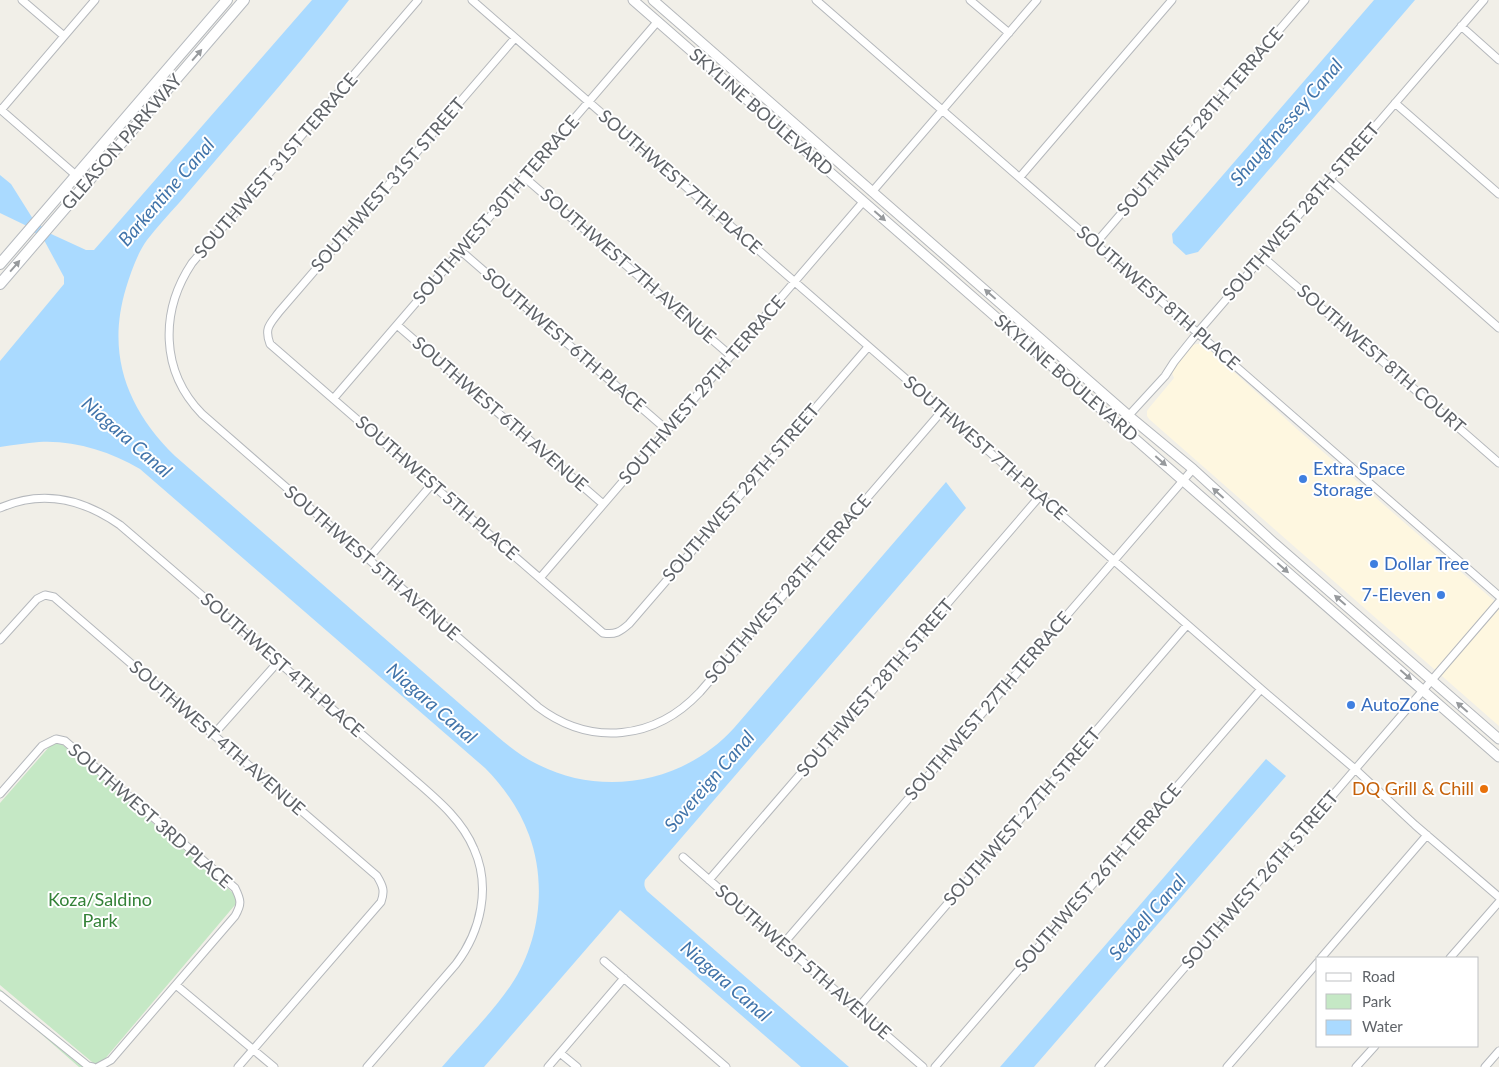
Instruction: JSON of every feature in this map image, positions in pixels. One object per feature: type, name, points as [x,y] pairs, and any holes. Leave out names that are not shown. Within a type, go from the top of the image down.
[{"type":"main road","name":"GLEASON PARKWAY","points":[[0,264],[227,0]]},
{"type":"main road","name":"GLEASON PARKWAY","points":[[0,284],[244,0]]},
{"type":"street","points":[[22,0],[64,36]]},
{"type":"street","points":[[86,184],[1,110],[95,0]]},
{"type":"street","name":"SOUTHWEST 31ST TERRACE","points":[[170,349],[168,328],[173,300],[192,262],[418,0]]},
{"type":"street","name":"SOUTHWEST 7TH PLACE","points":[[472,0],[1187,625],[1355,769],[1499,897]]},
{"type":"street","name":"SKYLINE BOULEVARD","points":[[633,0],[1499,757]]},
{"type":"street","name":"SKYLINE BOULEVARD","points":[[653,0],[1193,469],[1213,489],[1499,739]]},
{"type":"street","name":"SOUTHWEST 8TH PLACE","points":[[816,0],[1499,596]]},
{"type":"street","points":[[970,0],[1009,33]]},
{"type":"street","points":[[863,202],[1037,0]]},
{"type":"street","points":[[1020,177],[1172,0]]},
{"type":"street","name":"SOUTHWEST 28TH TERRACE","points":[[1095,244],[1305,0]]},
{"type":"street","name":"SOUTHWEST 28TH STREET","points":[[1120,426],[1165,376],[1198,332],[1484,0]]},
{"type":"street","points":[[658,21],[666,11]]},
{"type":"street","name":"SOUTHWEST 30TH TERRACE","points":[[334,398],[658,21]]},
{"type":"street","points":[[1461,26],[1499,60]]},
{"type":"street","name":"SOUTHWEST 31ST STREET","points":[[267,336],[267,327],[278,312],[515,38]]},
{"type":"street","points":[[1395,103],[1499,194]]},
{"type":"street","name":"SOUTHWEST 7TH AVENUE","points":[[524,176],[731,356]]},
{"type":"street","points":[[1329,180],[1499,328]]},
{"type":"street","name":"SOUTHWEST 29TH TERRACE","points":[[540,578],[863,202]]},
{"type":"street","name":"SOUTHWEST 6TH PLACE","points":[[460,251],[667,430]]},
{"type":"street","name":"SOUTHWEST 8TH COURT","points":[[1263,256],[1499,462]]},
{"type":"street","name":"SOUTHWEST 6TH AVENUE","points":[[397,325],[603,504]]},
{"type":"street","name":"SOUTHWEST 5TH PLACE","points":[[267,336],[270,344],[603,633],[611,635]]},
{"type":"street","name":"SOUTHWEST 29TH STREET","points":[[611,635],[629,624],[868,347]]},
{"type":"street","name":"SOUTHWEST 5TH AVENUE","points":[[170,349],[174,370],[180,383],[195,407],[214,425],[546,713],[578,728],[612,734]]},
{"type":"street","name":"SOUTHWEST 28TH TERRACE","points":[[612,734],[634,731],[662,722],[678,712],[693,699],[942,411]]},
{"type":"street","name":"SOUTHWEST 27TH TERRACE","points":[[783,944],[1193,469]]},
{"type":"street","points":[[368,559],[432,484]]},
{"type":"street","name":"SOUTHWEST 28TH STREET","points":[[710,880],[1040,496]]},
{"type":"street","name":"SOUTHWEST 4TH PLACE","points":[[0,508],[18,501],[34,498],[55,498],[89,506],[110,518],[454,816],[466,832],[479,864],[482,888],[480,915],[471,941],[462,956],[367,1067]]},
{"type":"street","name":"SOUTHWEST 4TH AVENUE","points":[[0,640],[37,598],[45,596],[54,597],[377,876],[384,887],[384,895],[381,902],[253,1050]]},
{"type":"street","name":"SOUTHWEST 26TH STREET","points":[[1099,1067],[1499,602]]},
{"type":"street","name":"SOUTHWEST 27TH STREET","points":[[857,1009],[1187,625]]},
{"type":"street","points":[[214,734],[278,662]]},
{"type":"street","name":"SOUTHWEST 26TH TERRACE","points":[[935,1067],[1261,689]]},
{"type":"street","name":"SOUTHWEST 3RD PLACE","points":[[0,794],[42,746],[56,739],[65,741],[235,888],[240,898],[240,908],[176,985]]},
{"type":"street","points":[[1322,957],[1427,835]]},
{"type":"street","name":"SOUTHWEST 5TH AVENUE","points":[[683,857],[923,1067]]},
{"type":"street","points":[[1451,957],[1499,902]]},
{"type":"street","points":[[604,961],[726,1067]]},
{"type":"street","points":[[1227,1067],[1316,964]]},
{"type":"street","points":[[548,1067],[624,978]]},
{"type":"street","points":[[98,1067],[110,1060],[176,985],[274,1067]]},
{"type":"street","points":[[0,995],[88,1066],[93,1067]]},
{"type":"street","points":[[1356,1067],[1373,1047]]},
{"type":"street","points":[[238,1067],[253,1050]]},
{"type":"street","points":[[1485,1067],[1499,1051]]},
{"type":"street","points":[[560,1053],[577,1067]]},
{"type":"shaded area","points":[[1201,344],[1211,351],[1298,430],[1499,605],[1499,726],[1149,419],[1147,411],[1174,378],[1173,369],[1192,345]]},
{"type":"green space","name":"Koza/Saldino Park","points":[[56,739],[240,899],[98,1067],[0,985],[0,803]]},
{"type":"green space","points":[[0,989],[92,1067],[79,1067],[0,998]]},
{"type":"water","points":[[312,0],[349,0],[278,88],[155,230],[140,251],[126,288],[120,312],[118,335],[120,358],[125,379],[133,400],[144,419],[175,456],[508,745],[539,765],[564,775],[590,781],[617,782],[643,779],[668,772],[692,761],[714,746],[734,728],[946,482],[966,508],[645,880],[647,891],[849,1067],[801,1067],[620,910],[484,1067],[442,1067],[511,985],[529,950],[534,931],[538,912],[539,892],[535,853],[521,817],[505,791],[485,768],[140,469],[104,452],[78,445],[39,442],[0,447],[0,361],[64,284],[64,277],[44,240],[27,226],[0,213],[0,175],[11,184],[33,219],[49,233],[86,250],[94,250]]},
{"type":"water","name":"Shaughnessey Canal","points":[[1374,0],[1415,0],[1198,252],[1186,255],[1173,243],[1172,234]]},
{"type":"water","name":"Seabell Canal","points":[[1266,759],[1286,776],[1034,1067],[1000,1067]]},
{"type":"place","name":"Extra Space Storage","points":[[1303,479]]},
{"type":"place","name":"Dollar Tree","points":[[1374,564]]},
{"type":"place","name":"7-Eleven","points":[[1441,595]]},
{"type":"place","name":"AutoZone","points":[[1351,705]]},
{"type":"place","name":"DQ Grill & Chill","points":[[1484,789]]},
{"type":"water label","name":"Barkentine Canal","points":[[166,192]]},
{"type":"water label","name":"Niagara Canal","points":[[127,437]]},
{"type":"water label","name":"Niagara Canal","points":[[432,703]]},
{"type":"water label","name":"Sovereign Canal","points":[[709,781]]},
{"type":"water label","name":"Niagara Canal","points":[[726,981]]}]
